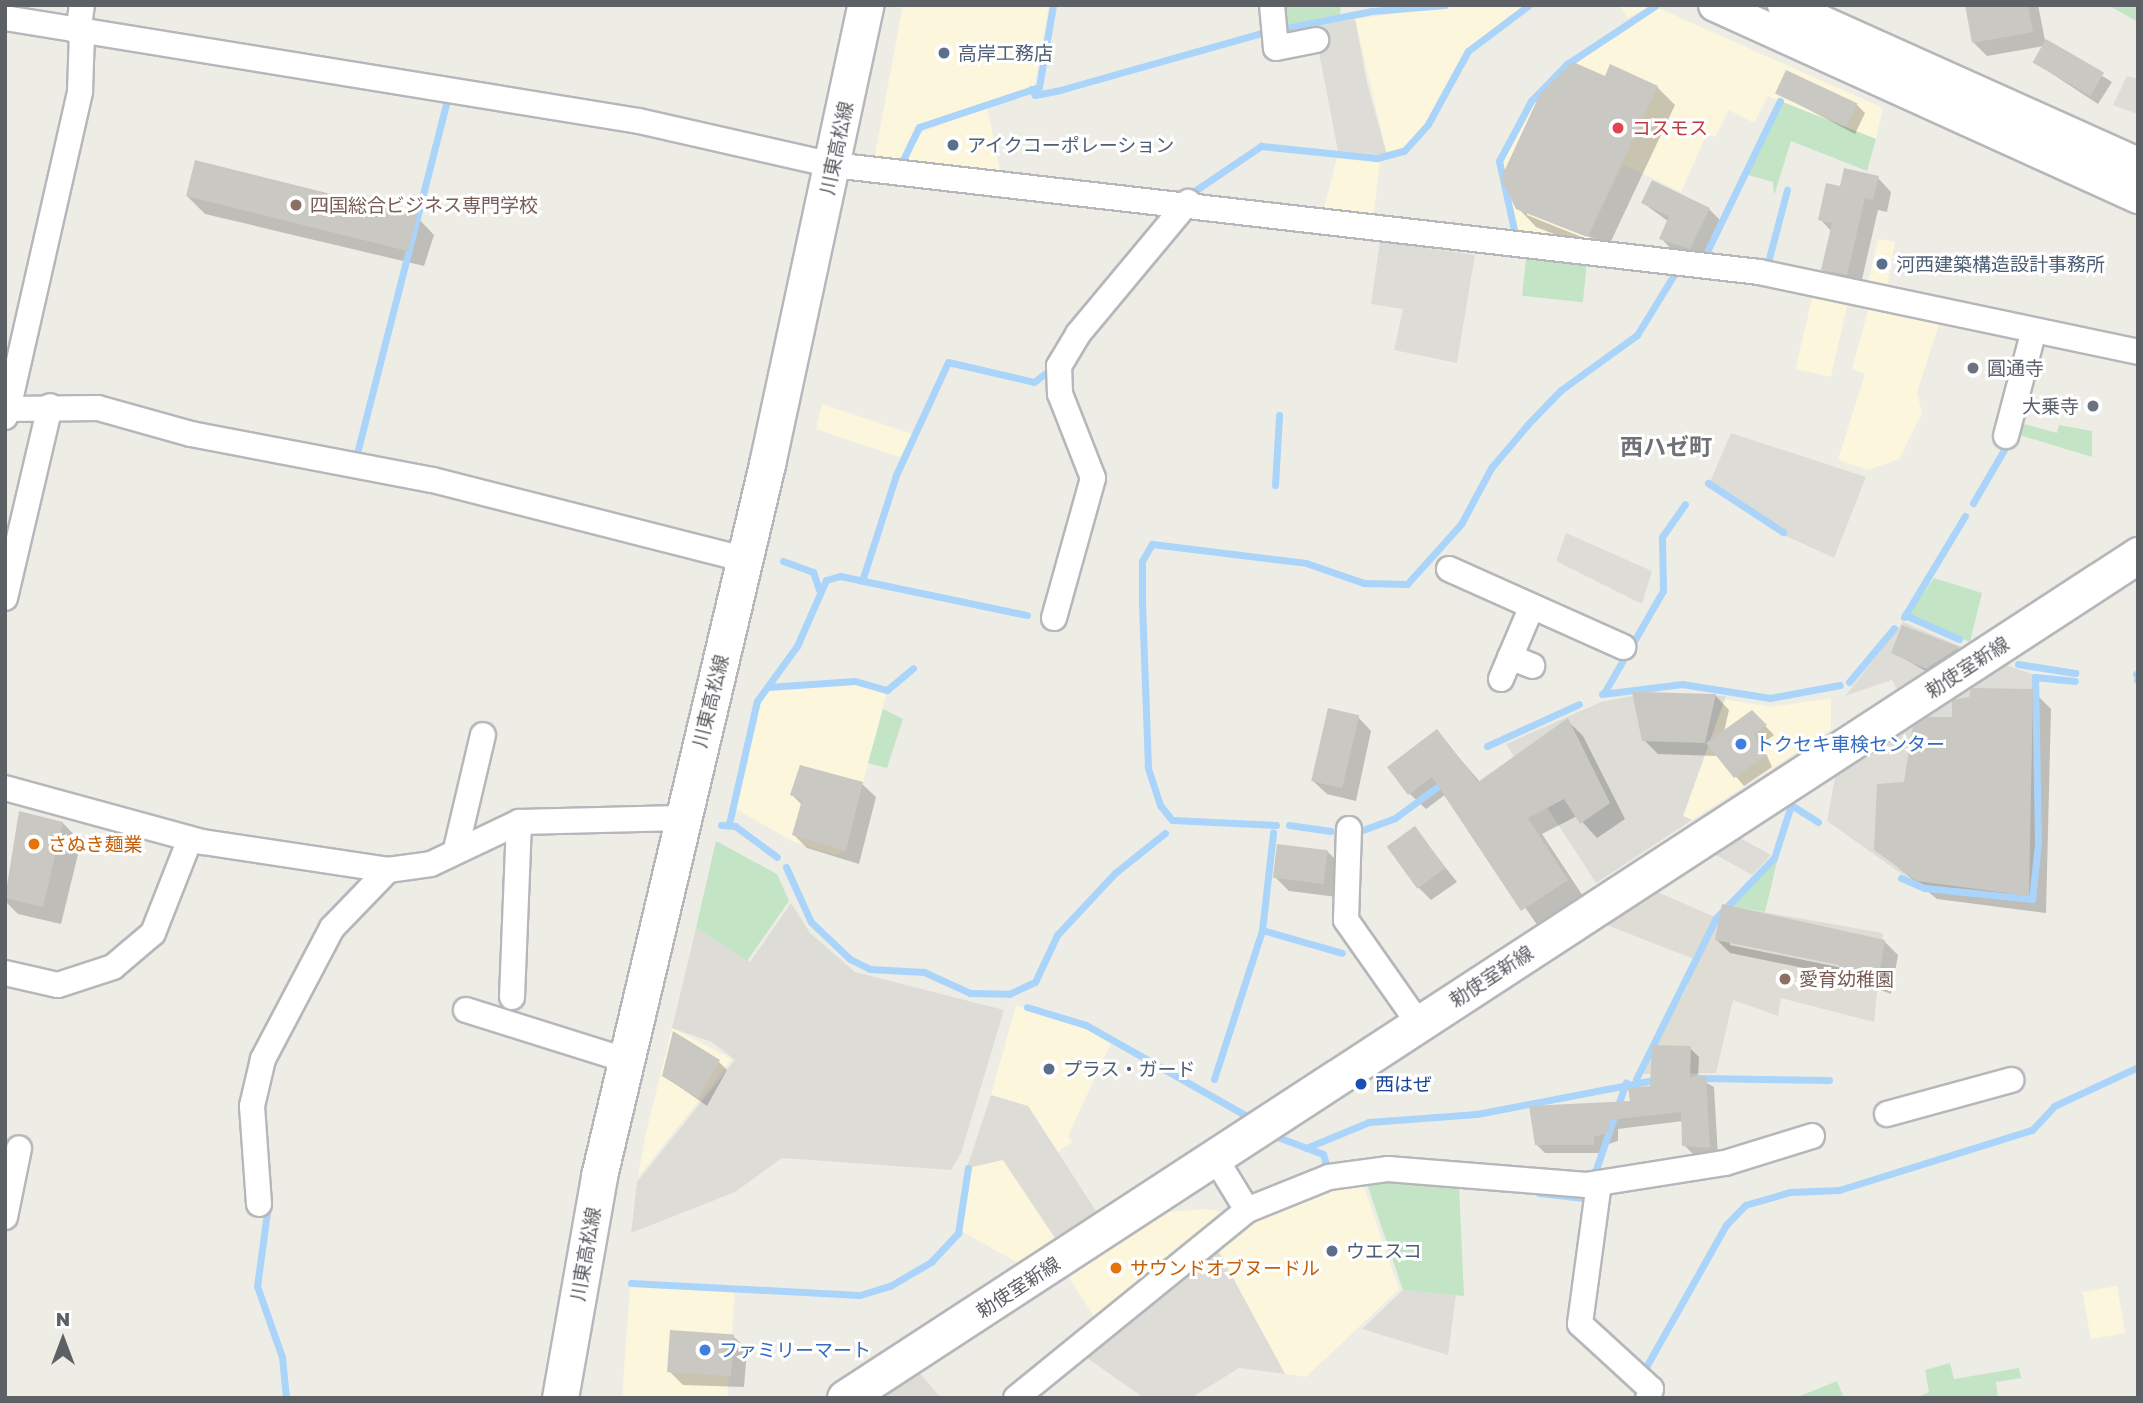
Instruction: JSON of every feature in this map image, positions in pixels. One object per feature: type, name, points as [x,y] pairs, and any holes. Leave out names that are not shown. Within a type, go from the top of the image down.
[{"type":"main road","name":"川東高松線","points":[[560,1398],[626,1060],[744,559],[833,165],[865,5]]},
{"type":"main road","name":"勅使室新線","points":[[845,1398],[1261,1124],[1419,1024],[2138,555]]},
{"type":"street","points":[[82,5],[80,91],[7,413],[50,406],[98,408],[204,437],[433,480],[744,559]]},
{"type":"street","points":[[1272,5],[1276,48],[1316,40]]},
{"type":"street","points":[[1715,5],[2138,197]]},
{"type":"street","points":[[1784,5],[2138,164]]},
{"type":"street","points":[[5,19],[80,34],[639,121],[833,165],[1188,202],[1759,272],[2033,334],[2138,352]]},
{"type":"street","points":[[1054,618],[1093,478],[1060,394],[1059,366],[1078,334],[1188,202]]},
{"type":"street","points":[[2006,436],[2033,334]]},
{"type":"street","points":[[5,598],[50,406]]},
{"type":"street","points":[[1449,569],[1482,597],[1532,606],[1623,647]]},
{"type":"street","points":[[1514,667],[1532,606]]},
{"type":"street","points":[[456,849],[483,735]]},
{"type":"street","points":[[5,788],[190,839],[388,870],[431,864],[456,849],[519,822],[681,818]]},
{"type":"street","points":[[512,997],[519,822]]},
{"type":"street","points":[[1349,830],[1346,920],[1419,1024]]},
{"type":"street","points":[[5,973],[58,985],[113,967],[152,933],[190,839]]},
{"type":"street","points":[[259,1204],[252,1106],[263,1059],[332,928],[388,870]]},
{"type":"street","points":[[466,1010],[626,1060]]},
{"type":"street","points":[[1887,1114],[2011,1080]]},
{"type":"street","points":[[1016,1398],[1247,1210],[1361,1171],[1599,1183],[1725,1163],[1812,1136]]},
{"type":"street","points":[[5,1217],[19,1148]]},
{"type":"street","points":[[1214,1156],[1247,1210]]},
{"type":"street","points":[[1599,1183],[1580,1324],[1645,1387]]},
{"type":"shaded area","name":"高岸工務店","points":[[903,5],[1049,5],[1034,87],[915,127],[899,164],[874,160]]},
{"type":"shaded area","points":[[1455,5],[1526,5],[1466,50],[1416,141],[1387,155],[1355,19]]},
{"type":"shaded area","points":[[1619,5],[1651,5],[1628,18]]},
{"type":"shaded area","name":"コスモス","points":[[1656,7],[1883,108],[1876,139],[1768,96],[1754,123],[1729,110],[1715,137],[1707,134],[1681,192],[1623,164],[1584,245],[1517,239],[1500,168],[1532,102],[1568,66]]},
{"type":"shaded area","points":[[1355,19],[1367,83],[1387,155],[1338,151],[1314,27]]},
{"type":"shaded area","points":[[2127,76],[2138,79],[2138,114],[2113,105]]},
{"type":"shaded area","name":"アイクコーポレーション","points":[[987,107],[1001,174],[906,163],[917,134]]},
{"type":"shaded area","points":[[1337,158],[1380,163],[1373,218],[1323,211]]},
{"type":"shaded area","name":"河西建築構造設計事務所","points":[[1878,239],[1895,242],[1886,293],[1867,287]]},
{"type":"shaded area","points":[[1380,241],[1475,255],[1457,363],[1394,350],[1403,309],[1371,304]]},
{"type":"shaded area","points":[[1813,294],[1848,302],[1831,377],[1796,369]]},
{"type":"shaded area","points":[[1869,307],[1939,325],[1917,392],[1922,413],[1899,459],[1868,470],[1838,460],[1865,374],[1852,369]]},
{"type":"shaded area","points":[[822,404],[912,434],[900,457],[842,438],[816,429]]},
{"type":"shaded area","points":[[1731,433],[1866,477],[1834,558],[1782,534],[1710,482]]},
{"type":"shaded area","points":[[1566,533],[1652,571],[1642,604],[1556,561]]},
{"type":"shaded area","points":[[1903,622],[1962,647],[1897,689],[1892,680],[1845,696]]},
{"type":"shaded area","points":[[2003,664],[2035,675],[2038,843],[2031,897],[1916,884],[1827,821],[1836,772]]},
{"type":"shaded area","points":[[855,683],[887,692],[845,851],[836,855],[794,842],[732,807],[754,715],[769,689]]},
{"type":"shaded area","points":[[1653,692],[1726,696],[1683,816],[1692,820],[1596,883],[1506,744],[1601,702]]},
{"type":"shaded area","points":[[1831,698],[1831,730],[1692,820],[1683,817],[1725,699],[1772,707]]},
{"type":"shaded area","points":[[1740,838],[1771,855],[1752,875],[1714,854]]},
{"type":"shaded area","name":"愛育幼稚園","points":[[1655,891],[1717,918],[1729,906],[1883,933],[1874,1022],[1781,998],[1778,1016],[1733,1000],[1716,1073],[1639,1074],[1687,987],[1694,959],[1604,924]]},
{"type":"shaded area","points":[[791,903],[810,933],[855,972],[1004,1010],[961,1153],[951,1170],[782,1158],[735,1192],[631,1233],[637,1182],[735,1060],[712,1042],[672,1028],[696,928],[750,962]]},
{"type":"shaded area","name":"プラス・ガード","points":[[1016,1005],[1085,1027],[1111,1043],[1068,1136],[1072,1142],[1058,1152],[1028,1106],[991,1095]]},
{"type":"shaded area","points":[[672,1028],[732,1059],[638,1177],[645,1137]]},
{"type":"shaded area","points":[[991,1095],[1028,1106],[1096,1211],[1055,1238],[1003,1160],[967,1168]]},
{"type":"shaded area","points":[[1003,1160],[1055,1238],[1018,1263],[958,1229],[970,1167]]},
{"type":"shaded area","name":"ウエスコ","points":[[1362,1181],[1399,1289],[1306,1377],[1285,1374],[1214,1243],[1284,1204]]},
{"type":"shaded area","name":"サウンドオブヌードル","points":[[1205,1209],[1229,1213],[1095,1318],[1066,1273],[1156,1213]]},
{"type":"shaded area","points":[[1214,1243],[1285,1374],[1239,1368],[1191,1398],[1144,1398],[1080,1353]]},
{"type":"shaded area","points":[[630,1285],[735,1292],[727,1398],[622,1398]]},
{"type":"shaded area","points":[[2117,1286],[2125,1333],[2091,1339],[2083,1292]]},
{"type":"shaded area","points":[[1403,1290],[1456,1295],[1448,1355],[1362,1329]]},
{"type":"shaded area","points":[[917,1370],[941,1398],[890,1398],[885,1391]]},
{"type":"green space","points":[[1283,5],[1341,5],[1340,15],[1283,27]]},
{"type":"green space","points":[[2108,5],[2138,5],[2138,22],[2122,13]]},
{"type":"green space","points":[[1780,101],[1876,139],[1867,171],[1791,141],[1774,196],[1773,182],[1745,174]]},
{"type":"green space","points":[[1526,259],[1587,265],[1583,302],[1522,296]]},
{"type":"green space","points":[[2017,422],[2057,433],[2059,425],[2092,431],[2092,457],[2013,433]]},
{"type":"green space","points":[[1934,578],[1982,593],[1970,642],[1907,615]]},
{"type":"green space","points":[[883,709],[903,719],[887,768],[868,763]]},
{"type":"green space","points":[[716,841],[777,874],[789,901],[747,961],[696,928]]},
{"type":"green space","points":[[1780,849],[1765,912],[1729,906],[1775,859]]},
{"type":"green space","points":[[1366,1181],[1459,1186],[1464,1296],[1403,1290]]},
{"type":"green space","points":[[1950,1363],[1954,1379],[2019,1368],[2021,1378],[1996,1382],[1998,1398],[1916,1398],[1929,1392],[1925,1370]]},
{"type":"green space","points":[[1837,1381],[1844,1398],[1795,1398]]},
{"type":"building","points":[[1965,5],[2028,5],[2033,32],[1972,43]]},
{"type":"building","points":[[2046,39],[2104,72],[2091,96],[2032,62]]},
{"type":"building","points":[[1573,62],[1605,76],[1610,64],[1658,86],[1587,237],[1516,209],[1501,178],[1540,94]]},
{"type":"building","points":[[1786,70],[1858,103],[1847,127],[1775,94]]},
{"type":"building","points":[[195,160],[417,215],[408,251],[186,196]]},
{"type":"building","points":[[1844,168],[1879,176],[1873,200],[1865,198],[1847,275],[1821,270],[1832,223],[1818,220],[1826,183],[1840,186]]},
{"type":"building","points":[[1652,180],[1710,208],[1690,249],[1659,239],[1669,216],[1641,203]]},
{"type":"building","points":[[1902,625],[1960,647],[1926,669],[1891,653]]},
{"type":"building","points":[[1971,688],[2033,689],[2029,896],[1917,881],[1874,850],[1877,784],[1904,782],[1913,725],[1926,717],[1952,717],[1952,700],[1969,697]]},
{"type":"building","points":[[1632,692],[1716,694],[1705,743],[1642,741]]},
{"type":"building","points":[[1328,708],[1359,715],[1342,788],[1311,781]]},
{"type":"building","points":[[1752,710],[1767,725],[1754,734],[1764,757],[1734,778],[1706,743]]},
{"type":"building","points":[[1568,718],[1610,803],[1580,824],[1564,799],[1528,818],[1568,880],[1521,911],[1432,777],[1408,795],[1387,767],[1437,729],[1478,782]]},
{"type":"building","points":[[800,765],[863,782],[846,851],[792,835],[802,800],[790,795]]},
{"type":"building","name":"さぬき麺業","points":[[19,811],[63,822],[43,907],[5,898]]},
{"type":"building","points":[[1415,826],[1446,868],[1417,889],[1387,847]]},
{"type":"building","points":[[1277,844],[1328,850],[1323,884],[1273,878]]},
{"type":"building","points":[[1722,904],[1885,940],[1878,982],[1839,971],[1839,965],[1715,940]]},
{"type":"building","points":[[673,1031],[720,1060],[698,1098],[662,1076]]},
{"type":"building","points":[[1652,1045],[1691,1046],[1690,1077],[1706,1076],[1710,1148],[1682,1146],[1681,1112],[1610,1120],[1610,1132],[1594,1137],[1594,1145],[1535,1145],[1529,1106],[1630,1101],[1628,1088],[1650,1086]]},
{"type":"building","points":[[670,1330],[734,1334],[731,1376],[667,1372]]},
{"type":"waterway","points":[[901,164],[919,127],[1039,87],[1053,5]]},
{"type":"waterway","points":[[1031,89],[1035,95],[1060,90],[1261,33],[1372,11],[1445,5]]},
{"type":"waterway","points":[[1190,194],[1261,146],[1377,158],[1404,151],[1428,124],[1468,51],[1529,5]]},
{"type":"waterway","points":[[1516,239],[1499,161],[1531,101],[1567,64],[1655,6]]},
{"type":"waterway","points":[[355,461],[447,101]]},
{"type":"waterway","points":[[1702,262],[1780,101]]},
{"type":"waterway","points":[[1767,266],[1787,190]]},
{"type":"waterway","points":[[1276,825],[1172,820],[1160,805],[1148,767],[1142,605],[1142,561],[1152,544],[1306,563],[1364,583],[1407,584],[1461,524],[1491,468],[1528,424],[1561,390],[1637,335],[1675,273]]},
{"type":"waterway","points":[[862,581],[896,475],[948,362],[1034,382],[1053,367]]},
{"type":"waterway","points":[[1275,485],[1279,415]]},
{"type":"waterway","points":[[1973,503],[2005,448]]},
{"type":"waterway","points":[[1708,483],[1783,532]]},
{"type":"waterway","points":[[1604,693],[1663,591],[1662,537],[1685,504]]},
{"type":"waterway","points":[[1904,617],[1965,516]]},
{"type":"waterway","points":[[783,561],[813,572],[819,589]]},
{"type":"waterway","points":[[729,824],[757,701],[797,646],[826,580],[840,576],[1027,615]]},
{"type":"waterway","points":[[1905,615],[1959,639]]},
{"type":"waterway","points":[[1849,682],[1894,628]]},
{"type":"waterway","points":[[2018,664],[2075,673]]},
{"type":"waterway","points":[[768,687],[855,681],[887,690],[913,668]]},
{"type":"waterway","points":[[1901,878],[1925,888],[2032,899],[2038,844],[2035,677],[2075,681]]},
{"type":"waterway","points":[[1602,694],[1682,684],[1770,698],[1840,685]]},
{"type":"waterway","points":[[1487,746],[1579,704]]},
{"type":"waterway","points":[[1352,834],[1395,818],[1444,782]]},
{"type":"waterway","points":[[1636,1079],[1716,918],[1774,858],[1791,805],[1818,822]]},
{"type":"waterway","points":[[721,825],[735,826],[777,857]]},
{"type":"waterway","points":[[1289,825],[1331,831]]},
{"type":"waterway","points":[[786,867],[811,922],[850,959],[870,969],[924,972],[970,993],[1009,994],[1035,982],[1057,935],[1115,873],[1165,833]]},
{"type":"waterway","points":[[1214,1079],[1262,930],[1273,833]]},
{"type":"waterway","points":[[1262,930],[1342,953]]},
{"type":"waterway","points":[[1027,1007],[1086,1025],[1245,1115]]},
{"type":"waterway","points":[[1642,1374],[1726,1225],[1745,1205],[1790,1192],[1839,1190],[2032,1130],[2054,1106],[2138,1067]]},
{"type":"waterway","points":[[1698,1078],[1829,1080]]},
{"type":"waterway","points":[[1306,1148],[1369,1122],[1477,1114],[1658,1079]]},
{"type":"waterway","points":[[1594,1175],[1626,1082]]},
{"type":"waterway","points":[[1275,1136],[1323,1154],[1327,1168]]},
{"type":"waterway","points":[[631,1283],[860,1295],[890,1286],[931,1262],[958,1233],[968,1168]]},
{"type":"waterway","points":[[1539,1193],[1593,1199]]},
{"type":"waterway","points":[[268,1205],[257,1286],[282,1357],[286,1398]]},
{"type":"place","name":"高岸工務店","points":[[944,53]]},
{"type":"place","name":"コスモス","points":[[1618,128]]},
{"type":"place","name":"アイクコーポレーション","points":[[953,145]]},
{"type":"place","name":"四国総合ビジネス専門学校","points":[[296,205]]},
{"type":"place","name":"河西建築構造設計事務所","points":[[1882,264]]},
{"type":"place","name":"圓通寺","points":[[1973,368]]},
{"type":"place","name":"大乗寺","points":[[2093,406]]},
{"type":"place","name":"トクセキ車検センター","points":[[1741,744]]},
{"type":"place","name":"さぬき麺業","points":[[34,844]]},
{"type":"place","name":"愛育幼稚園","points":[[1785,979]]},
{"type":"place","name":"プラス・ガード","points":[[1049,1069]]},
{"type":"place","name":"西はぜ","points":[[1361,1084]]},
{"type":"place","name":"ウエスコ","points":[[1332,1251]]},
{"type":"place","name":"サウンドオブヌードル","points":[[1116,1268]]},
{"type":"place","name":"ファミリーマート","points":[[705,1350]]},
{"type":"district","name":"西ハゼ町","points":[[1666,446]]}]
